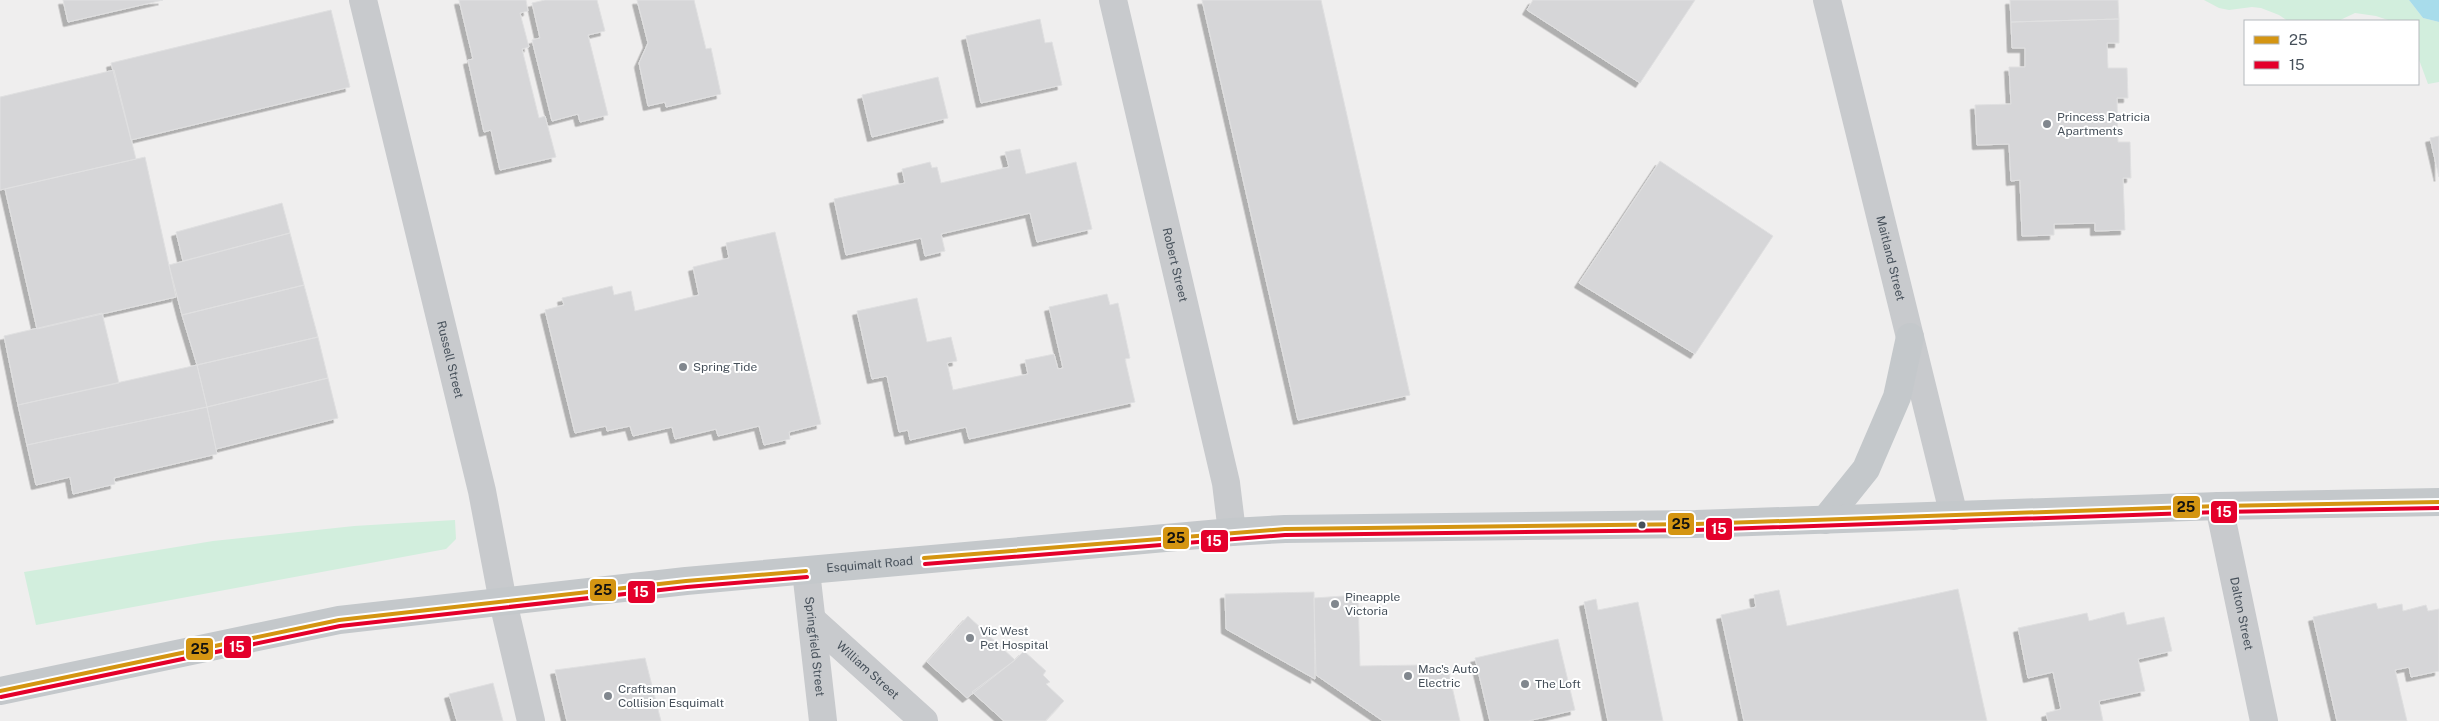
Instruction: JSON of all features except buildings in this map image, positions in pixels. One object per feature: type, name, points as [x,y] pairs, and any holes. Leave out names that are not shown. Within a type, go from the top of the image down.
[{"type":"main road","points":[[1825,520],[1866,469],[1897,397],[1910,337]]},
{"type":"main road","name":"Esquimalt Road","points":[[0,691],[339,620],[686,581],[806,571],[924,558],[1232,532],[1285,529],[1825,520],[2219,506],[2439,502]]},
{"type":"street","name":"Russell Street","points":[[363,0],[482,491],[503,602],[531,721]]},
{"type":"street","name":"Robert Street","points":[[1112,0],[1226,483],[1232,532]]},
{"type":"street","name":"Maitland Street","points":[[1827,0],[1954,516]]},
{"type":"street","name":"Dalton Street","points":[[2219,506],[2264,721]]},
{"type":"street","name":"Springfield Street","points":[[806,571],[823,721]]},
{"type":"street","name":"William Street","points":[[812,620],[924,721]]},
{"type":"green space","points":[[2204,0],[2409,0],[2423,18],[2439,22],[2439,82],[2428,84],[2419,60],[2419,20],[2388,20],[2355,13],[2340,20],[2286,20],[2261,8],[2252,7],[2229,10],[2219,8]]},
{"type":"green space","points":[[455,520],[456,539],[446,549],[36,625],[24,572],[213,541],[354,526]]},
{"type":"water","points":[[2409,0],[2439,0],[2439,22],[2423,18]]},
{"type":"transit line","name":"25","points":[[924,558],[1285,529],[1696,524],[2219,506],[2439,502]]},
{"type":"transit line","name":"15","points":[[925,564],[1285,535],[1696,530],[2219,512],[2439,508]]},
{"type":"transit line","name":"25","points":[[0,691],[339,620],[686,581],[806,571]]},
{"type":"transit line","name":"15","points":[[1,697],[340,626],[687,587],[807,577]]},
{"type":"place","name":"Princess Patricia Apartments","points":[[2047,124]]},
{"type":"place","name":"Spring Tide","points":[[683,367]]},
{"type":"place","name":"Pineapple Victoria","points":[[1335,604]]},
{"type":"place","name":"Vic West Pet Hospital","points":[[970,638]]},
{"type":"place","name":"Mac's Auto Electric","points":[[1408,676]]},
{"type":"place","name":"The Loft","points":[[1525,684]]},
{"type":"place","name":"Craftsman Collision Esquimalt","points":[[608,696]]}]
